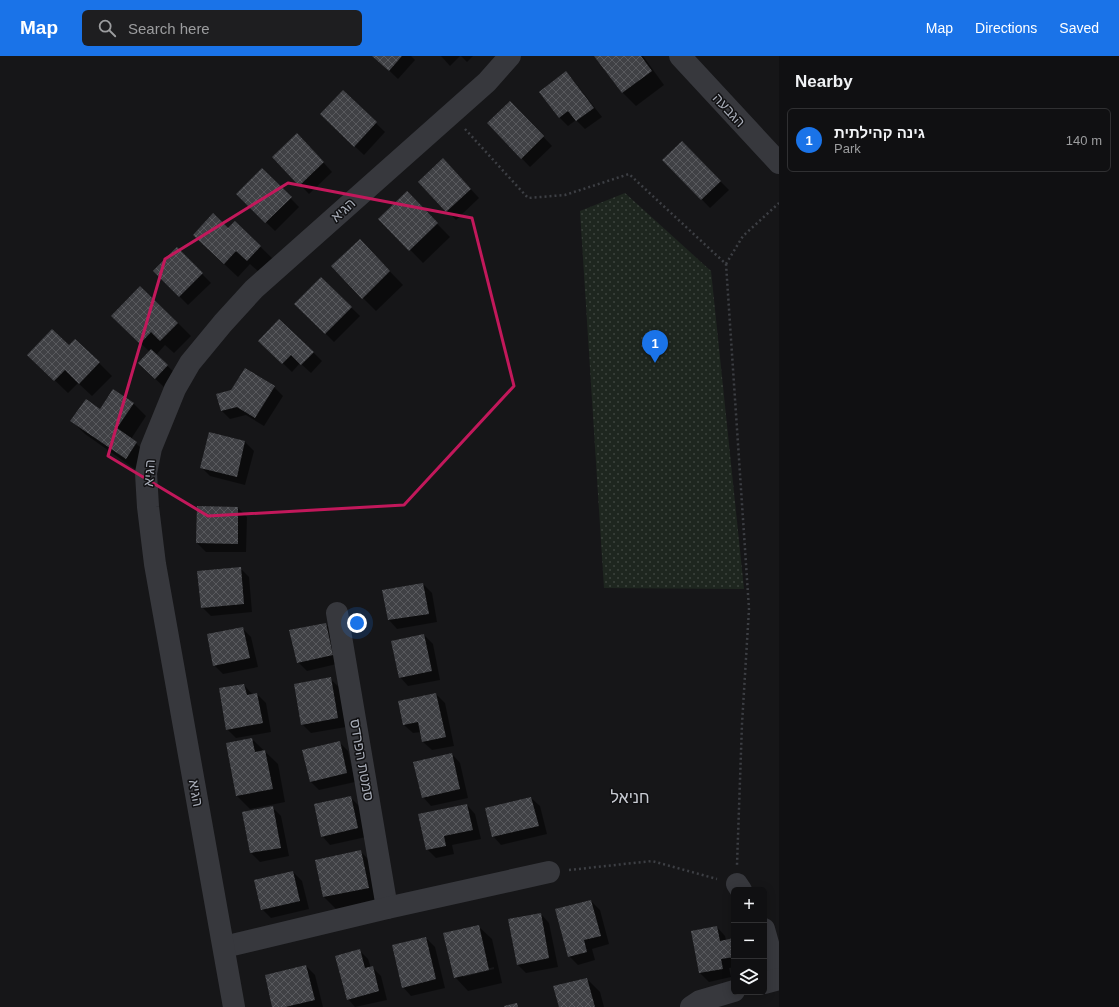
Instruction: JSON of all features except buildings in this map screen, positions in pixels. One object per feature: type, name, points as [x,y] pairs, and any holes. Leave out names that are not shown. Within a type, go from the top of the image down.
[{"type":"street","name":"הגיא","points":[[234,1007],[151,539],[146,473],[151,448],[175,389],[190,363],[223,323],[254,289],[451,113],[496,72],[510,56]]},
{"type":"street","name":"הגיא","points":[[496,72],[523,56]]},
{"type":"street","name":"הגבעה","points":[[680,56],[779,164]]},
{"type":"street","name":"סמטת הפרדס","points":[[337,613],[387,908]]},
{"type":"street","points":[[224,947],[387,908],[549,872]]},
{"type":"street","points":[[767,940],[771,954],[779,970]]},
{"type":"street","points":[[767,982],[779,979]]},
{"type":"street","points":[[691,1007],[700,1001],[731,992]]},
{"type":"path","points":[[451,113],[528,198],[565,195],[629,174],[726,264]]},
{"type":"path","points":[[549,872],[652,861],[739,887],[737,847],[741,739],[749,609],[726,264],[743,236],[779,203]]},
{"type":"highlighted area","points":[[288,183],[472,218],[514,386],[404,505],[208,516],[108,456],[165,259]]},
{"type":"shaded area","points":[[625,193],[711,271],[744,589],[604,588],[580,211]]},
{"type":"place","name":"גינה קהילתית","points":[[655,363]]},
{"type":"district","name":"חניאל","points":[[630,797]]}]
